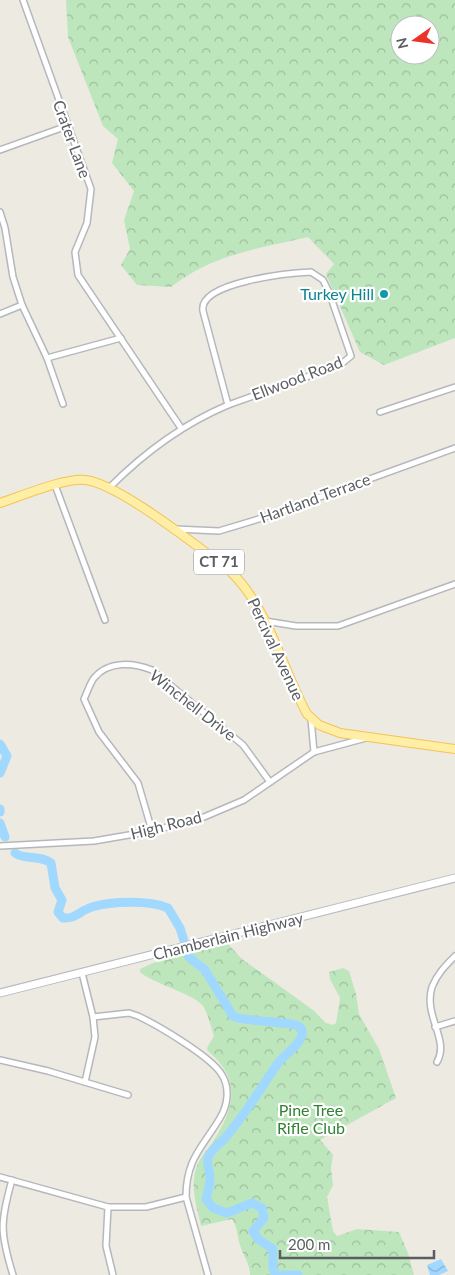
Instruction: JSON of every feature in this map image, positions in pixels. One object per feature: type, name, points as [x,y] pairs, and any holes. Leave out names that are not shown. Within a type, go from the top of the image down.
[{"type":"main road","name":"Percival Avenue","points":[[0,503],[55,484],[84,480],[110,487],[172,529],[239,579],[249,591],[295,691],[311,719],[328,730],[370,737]]},
{"type":"main road","name":"High Road","points":[[370,737],[455,749]]},
{"type":"main road","name":"Chamberlain Highway","points":[[0,993],[455,878]]},
{"type":"street","name":"Crater Lane","points":[[22,0],[91,189],[88,224],[75,252],[78,274],[182,428]]},
{"type":"street","points":[[0,150],[67,126]]},
{"type":"street","points":[[0,212],[13,277],[22,305],[47,358],[64,404]]},
{"type":"street","name":"Ellwood Road","points":[[110,487],[159,444],[182,428],[228,405],[340,364],[351,356],[351,351],[329,292],[318,276],[311,272],[304,272],[258,278],[212,294],[204,300],[202,305],[203,311],[228,405]]},
{"type":"street","points":[[0,314],[22,305]]},
{"type":"street","points":[[47,358],[121,338]]},
{"type":"street","points":[[380,412],[455,387]]},
{"type":"street","name":"Hartland Terrace","points":[[172,529],[219,531],[262,518],[455,448]]},
{"type":"street","points":[[55,484],[105,620]]},
{"type":"street","points":[[264,621],[296,626],[338,626],[455,584]]},
{"type":"street","name":"Winchell Drive","points":[[152,831],[138,783],[99,732],[84,699],[94,678],[106,669],[122,664],[136,663],[152,670],[243,745],[270,782]]},
{"type":"street","points":[[311,719],[314,752]]},
{"type":"street","name":"High Road","points":[[0,846],[94,841],[152,831],[204,817],[244,800],[314,752],[370,737]]},
{"type":"street","points":[[437,1062],[441,1046],[430,1010],[431,993],[437,977],[455,956]]},
{"type":"street","points":[[82,973],[93,1017],[95,1037],[85,1082]]},
{"type":"street","points":[[93,1017],[129,1013],[138,1016],[200,1054],[222,1074],[226,1089],[225,1108],[191,1162],[186,1196],[208,1275]]},
{"type":"street","points":[[435,1027],[455,1020]]},
{"type":"street","points":[[0,1060],[128,1095]]},
{"type":"street","points":[[0,1177],[108,1207],[146,1207],[186,1196]]},
{"type":"street","points":[[12,1180],[3,1208],[1,1233],[13,1275]]},
{"type":"street","points":[[108,1207],[106,1246],[114,1275]]},
{"type":"green space","points":[[66,0],[455,0],[455,338],[384,365],[360,352],[326,274],[334,264],[308,237],[236,254],[203,267],[171,287],[137,285],[121,265],[130,249],[124,220],[134,191],[112,163],[118,139],[103,126],[68,37]]},
{"type":"green space","name":"Pine Tree Rifle Club","points":[[228,944],[242,959],[313,1010],[326,1023],[333,1025],[336,1023],[340,998],[330,979],[329,972],[343,968],[349,971],[356,994],[359,1014],[379,1049],[396,1098],[320,1140],[333,1155],[331,1168],[333,1185],[327,1197],[333,1231],[337,1236],[357,1229],[399,1232],[408,1253],[414,1275],[250,1275],[232,1219],[201,1226],[195,1198],[194,1176],[199,1162],[226,1118],[230,1107],[230,1084],[219,1062],[208,1051],[207,1048],[214,1036],[203,1006],[191,997],[146,976],[140,972],[140,969],[153,963]]},
{"type":"water","points":[[441,1259],[448,1271],[439,1275],[430,1275],[427,1265]]},
{"type":"waterway","points":[[0,744],[7,756],[0,773]]},
{"type":"waterway","points":[[0,823],[5,837]]},
{"type":"waterway","points":[[15,853],[51,863],[55,888],[62,900],[58,912],[63,918],[75,916],[88,908],[109,904],[130,902],[160,905],[168,908],[180,928],[189,957],[205,970],[233,1016],[300,1027],[302,1036],[299,1041],[278,1063],[253,1101],[208,1158],[210,1185],[206,1199],[213,1208],[227,1213],[252,1203],[262,1208],[264,1218],[253,1231],[258,1239],[273,1249],[273,1268],[276,1275]]},
{"type":"waterway","points":[[283,1275],[298,1275]]},
{"type":"place","name":"Turkey Hill","points":[[384,294]]}]
